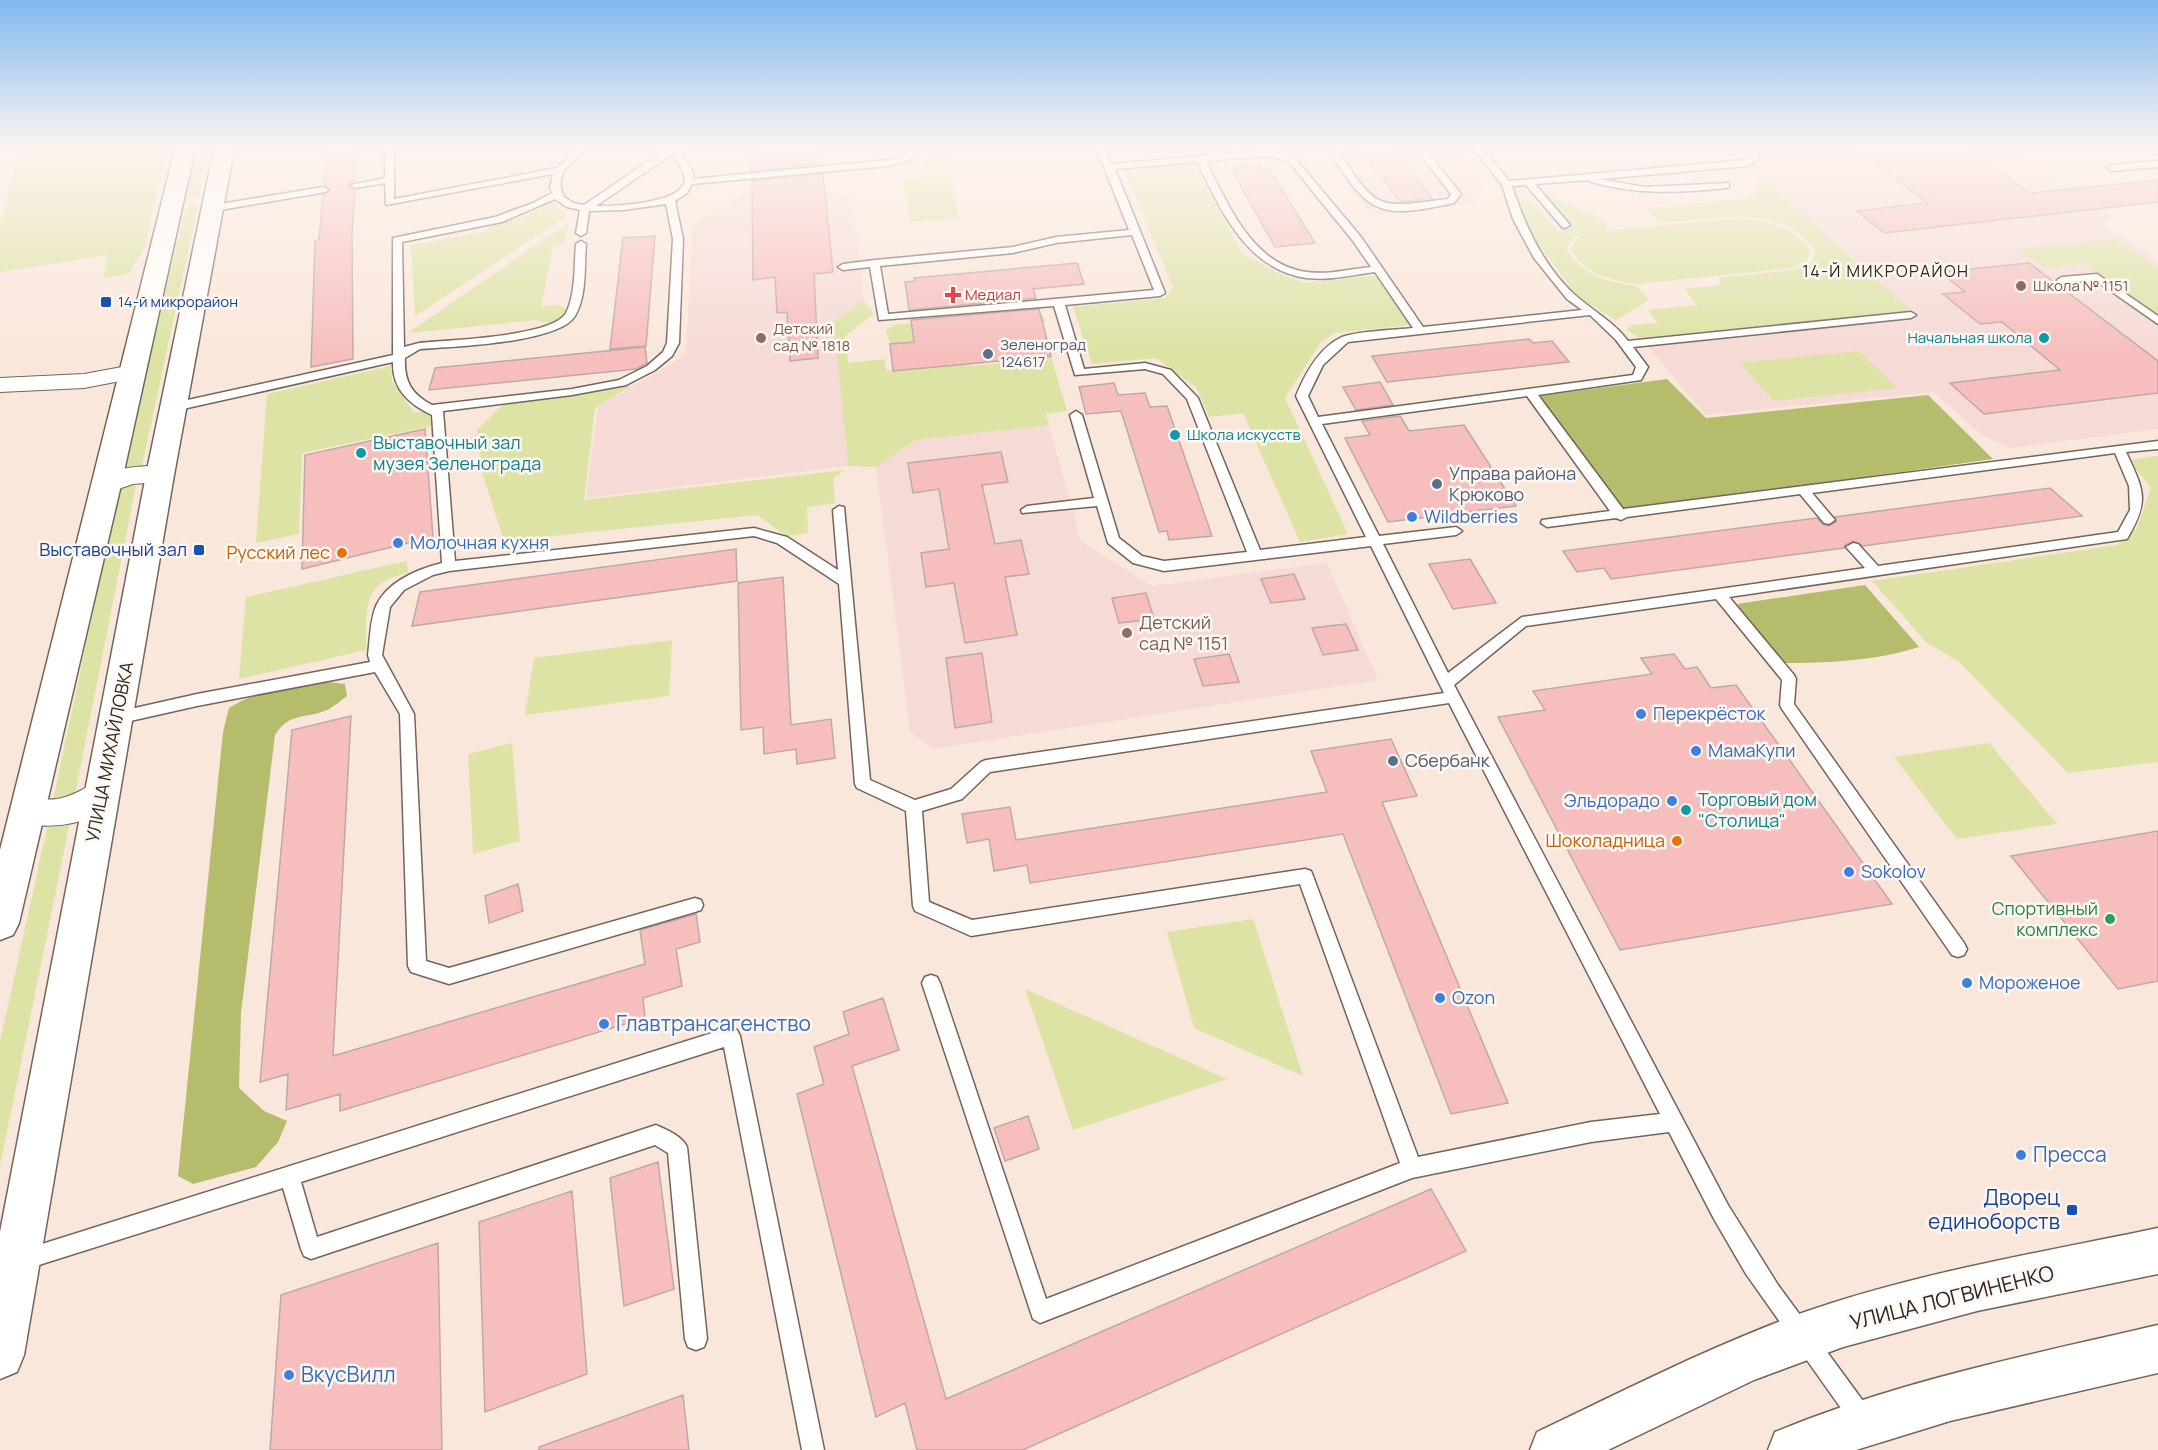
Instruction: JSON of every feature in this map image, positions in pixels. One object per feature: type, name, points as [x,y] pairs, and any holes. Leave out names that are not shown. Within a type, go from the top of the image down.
[{"type":"main road","points":[[0,922],[16,828],[107,485],[169,217]]},
{"type":"main road","name":"УЛИЦА МИХАЙЛОВКА","points":[[0,1355],[160,475],[212,217]]},
{"type":"main road","name":"УЛИЦА ЛОГВИНЕНКО","points":[[1555,1450],[1739,1361],[1802,1337],[1906,1305],[2158,1251]]},
{"type":"main road","points":[[1793,1450],[1864,1422],[1950,1396],[2158,1349]]},
{"type":"street","points":[[0,385],[84,381],[133,372]]},
{"type":"street","points":[[107,485],[144,473],[160,475]]},
{"type":"street","points":[[16,828],[75,809],[101,794]]},
{"type":"lane","points":[[449,566],[438,413],[421,405],[404,389],[397,374],[399,357],[397,240],[512,217]]},
{"type":"lane","points":[[174,407],[399,357],[407,350],[419,346],[526,335],[559,326],[568,320],[573,310],[584,217]]},
{"type":"lane","points":[[431,410],[572,392],[622,383],[651,368],[668,354],[673,343],[678,239],[673,217]]},
{"type":"lane","points":[[875,263],[883,318],[1160,293],[1129,217]]},
{"type":"lane","points":[[1233,217],[1250,246],[1266,259],[1288,271],[1307,276],[1379,269]]},
{"type":"lane","points":[[1337,217],[1379,269],[1420,330]]},
{"type":"lane","points":[[1314,420],[1637,378],[1642,367],[1625,345],[1592,312],[1571,297],[1539,258],[1517,217]]},
{"type":"lane","points":[[1557,217],[1564,225]]},
{"type":"lane","points":[[843,267],[1013,250],[1056,240],[1135,232]]},
{"type":"lane","points":[[2062,280],[2097,277],[2158,321]]},
{"type":"lane","points":[[1059,303],[1079,373],[1145,366],[1167,372],[1192,398],[1255,555]]},
{"type":"lane","points":[[1592,312],[1345,339],[1318,362],[1302,396],[1450,690],[1673,1122],[1743,1251],[1864,1422]]},
{"type":"lane","points":[[1625,345],[1911,315]]},
{"type":"lane","points":[[1530,392],[1621,516]]},
{"type":"lane","points":[[1076,415],[1113,540],[1138,560],[1164,566],[1456,531]]},
{"type":"lane","points":[[1546,524],[2158,445]]},
{"type":"lane","points":[[839,510],[863,784],[914,807],[956,794],[986,766],[1450,690],[1522,622],[2122,536],[2136,510],[2135,486],[2119,449]]},
{"type":"lane","points":[[1804,491],[1830,520]]},
{"type":"lane","points":[[1027,510],[1102,501]]},
{"type":"lane","points":[[695,905],[449,976],[417,966],[407,714],[375,655],[383,606],[399,587],[429,571],[449,566],[754,532],[782,540],[846,582]]},
{"type":"lane","points":[[1853,547],[1875,571]]},
{"type":"lane","points":[[1720,595],[1789,679],[1787,705],[1958,949]]},
{"type":"lane","points":[[117,718],[197,700],[379,666]]},
{"type":"lane","points":[[914,807],[921,906],[971,928],[1305,876],[1412,1168]]},
{"type":"lane","points":[[931,983],[1040,1312],[1412,1168],[1591,1132],[1673,1122]]},
{"type":"lane","points":[[18,1262],[730,1036],[813,1450]]},
{"type":"lane","points":[[289,1176],[310,1249],[656,1135],[677,1147],[696,1339]]},
{"type":"shaded area","name":"Детский сад № 1818","points":[[705,217],[854,217],[864,301],[834,321],[848,466],[586,498],[598,407],[686,355],[692,225]]},
{"type":"shaded area","name":"Школа № 1151","points":[[1806,217],[2111,217],[2116,220],[2101,223],[2158,262],[2158,429],[2010,448],[1981,435],[1934,392],[1705,415],[1643,340],[1909,309]]},
{"type":"shaded area","name":"Детский сад № 1151","points":[[1049,425],[1081,541],[1152,586],[1327,563],[1378,680],[932,749],[910,731],[876,467],[916,440]]},
{"type":"green space","points":[[2,217],[152,217],[145,246],[129,274],[104,278],[107,255],[0,272]]},
{"type":"green space","points":[[184,217],[196,217],[142,466],[123,470]]},
{"type":"green space","points":[[523,217],[566,217],[415,316],[411,245],[488,231],[488,227]]},
{"type":"green space","points":[[909,217],[959,218],[910,222]]},
{"type":"green space","points":[[1144,217],[1222,217],[1243,254],[1278,273],[1306,283],[1377,275],[1410,325],[1335,333],[1320,343],[1285,398],[1348,534],[1300,542],[1243,413],[1209,417],[1196,387],[1156,358],[1092,364],[1073,307],[1165,298],[1173,287]]},
{"type":"green space","points":[[1523,217],[1545,217],[1557,230],[1572,229],[1562,217],[1599,217],[1610,228],[1575,237],[1567,248],[1572,258],[1596,276],[1637,286],[1649,300],[1616,320],[1578,297],[1537,242]]},
{"type":"green space","points":[[1654,217],[1806,217],[1910,310],[1643,340],[1626,330],[1632,325],[1658,323],[1648,310],[1697,305],[1685,289],[1720,285],[1718,278],[1795,270],[1812,263],[1815,251],[1801,235],[1785,225],[1765,219],[1722,217],[1660,223]]},
{"type":"green space","points":[[1739,219],[1770,223],[1788,230],[1811,251],[1806,261],[1791,268],[1637,284],[1607,278],[1590,270],[1576,257],[1571,248],[1577,238],[1592,232]]},
{"type":"green space","points":[[569,222],[564,243],[553,248],[541,307],[561,306],[567,311],[561,318],[549,323],[536,320],[408,333]]},
{"type":"green space","points":[[2114,239],[2158,269],[2158,318],[2084,264],[2047,268],[2017,249]]},
{"type":"green space","points":[[864,301],[874,314],[845,336],[848,363],[884,359],[887,371],[969,362],[971,366],[1002,363],[1001,358],[1050,353],[1067,411],[1046,414],[1049,425],[916,440],[876,467],[848,466],[834,321]]},
{"type":"green space","points":[[1038,310],[1045,319],[1044,329],[890,344],[886,331],[892,325]]},
{"type":"green space","points":[[1859,351],[1897,388],[1774,401],[1740,363]]},
{"type":"green space","points":[[391,366],[392,381],[414,413],[430,411],[431,426],[302,453],[299,534],[256,543],[267,394]]},
{"type":"green space","points":[[1667,379],[1706,418],[1928,395],[1993,459],[1622,511],[1540,396]]},
{"type":"green space","points":[[633,385],[595,408],[584,500],[845,470],[833,479],[835,503],[807,507],[808,533],[786,536],[757,515],[504,541],[483,475],[477,430],[503,405]]},
{"type":"green space","points":[[2158,456],[2158,762],[2068,773],[1959,662],[1926,642],[1872,581],[2117,545],[2137,528],[2151,488],[2129,460]]},
{"type":"green space","points":[[131,484],[136,486],[75,794],[68,799],[53,800],[119,490]]},
{"type":"green space","points":[[407,561],[408,573],[392,577],[381,583],[369,600],[366,650],[239,679],[246,597]]},
{"type":"green space","points":[[1865,585],[1919,647],[1851,660],[1781,663],[1737,604]]},
{"type":"green space","points":[[672,640],[669,696],[525,715],[534,658]]},
{"type":"green space","points":[[328,682],[345,684],[347,696],[327,710],[292,719],[275,735],[241,1013],[239,1088],[264,1111],[287,1121],[278,1142],[256,1167],[193,1184],[178,1176],[223,732],[229,708],[264,693]]},
{"type":"green space","points":[[512,743],[520,841],[473,854],[468,754]]},
{"type":"green space","points":[[1989,743],[2057,824],[1957,839],[1894,757]]},
{"type":"green space","points":[[70,822],[0,1166],[0,1042],[47,828]]},
{"type":"green space","points":[[1253,919],[1303,1076],[1194,1028],[1167,932]]},
{"type":"green space","points":[[1025,989],[1227,1079],[1073,1130]]},
{"type":"building","points":[[321,217],[353,217],[353,359],[311,367],[315,241],[319,240]]},
{"type":"building","points":[[752,217],[827,217],[833,272],[814,274],[818,358],[790,361],[787,312],[777,313],[775,277],[753,280]]},
{"type":"building","points":[[1258,217],[1299,217],[1315,243],[1275,247]]},
{"type":"building","points":[[1864,217],[2028,217],[1884,233]]},
{"type":"building","points":[[655,236],[646,346],[610,349],[623,238]]},
{"type":"building","points":[[1077,263],[1084,284],[1033,289],[1036,298],[909,310],[905,282],[915,281],[914,278]]},
{"type":"building","name":"Начальная школа","points":[[2029,263],[2158,361],[2158,393],[1984,414],[1950,383],[2060,370],[2002,322],[1980,324],[1943,294],[1965,292],[1941,272]]},
{"type":"building","points":[[1039,309],[1051,356],[893,371],[890,344],[914,342],[911,320]]},
{"type":"building","points":[[1529,339],[1533,343],[1552,341],[1569,362],[1387,382],[1372,356]]},
{"type":"building","points":[[645,347],[647,363],[636,369],[429,390],[435,368]]},
{"type":"building","points":[[1380,382],[1393,405],[1356,410],[1343,387]]},
{"type":"building","points":[[1114,383],[1118,395],[1145,393],[1150,407],[1167,406],[1212,536],[1169,540],[1167,531],[1159,532],[1121,411],[1086,414],[1079,387]]},
{"type":"building","points":[[1400,416],[1409,431],[1464,425],[1516,506],[1388,522],[1345,438],[1370,435],[1362,421]]},
{"type":"building","points":[[425,429],[433,537],[302,569],[305,455]]},
{"type":"building","points":[[1001,452],[1008,482],[982,485],[995,544],[1021,540],[1029,574],[1005,577],[1017,635],[965,643],[954,583],[926,587],[921,553],[949,549],[939,489],[913,493],[908,463]]},
{"type":"building","points":[[2050,488],[2082,516],[1863,546],[1853,541],[1844,548],[1611,579],[1604,568],[1577,572],[1563,551],[1817,518],[1822,524],[1829,526],[1836,522],[1835,517]]},
{"type":"building","points":[[736,549],[737,581],[412,626],[420,592]]},
{"type":"building","points":[[1470,559],[1496,603],[1453,609],[1429,564]]},
{"type":"building","points":[[1294,574],[1305,599],[1271,603],[1261,579]]},
{"type":"building","points":[[783,577],[791,725],[831,719],[835,758],[797,764],[796,749],[764,754],[763,727],[741,730],[738,583]]},
{"type":"building","points":[[1146,593],[1154,619],[1119,623],[1112,598]]},
{"type":"building","points":[[1346,624],[1358,650],[1323,655],[1312,628]]},
{"type":"building","points":[[982,653],[992,722],[955,728],[946,658]]},
{"type":"building","points":[[1229,654],[1239,682],[1203,686],[1194,659]]},
{"type":"building","name":"Торговый дом \"Столица\"","points":[[1674,654],[1685,669],[1697,667],[1711,688],[1736,685],[1892,904],[1620,950],[1498,717],[1545,710],[1533,691],[1652,674],[1641,658]]},
{"type":"building","points":[[351,716],[333,1056],[645,964],[640,930],[696,914],[700,942],[676,949],[682,986],[643,998],[645,1018],[340,1111],[340,1094],[286,1110],[288,1074],[260,1082],[292,730]]},
{"type":"building","points":[[1391,739],[1417,796],[1382,802],[1508,1103],[1451,1114],[1343,834],[1030,883],[1027,865],[994,871],[989,839],[967,843],[962,814],[1010,807],[1016,840],[1327,792],[1311,751]]},
{"type":"building","name":"Спортивный комплекс","points":[[2158,831],[2158,981],[2118,989],[2011,856]]},
{"type":"building","points":[[518,884],[523,911],[489,923],[485,896]]},
{"type":"building","points":[[883,998],[899,1050],[852,1066],[946,1399],[1431,1189],[1466,1251],[1023,1450],[917,1450],[905,1403],[876,1417],[797,1094],[824,1084],[814,1047],[849,1034],[843,1012]]},
{"type":"building","points":[[1028,1116],[1039,1149],[1005,1161],[994,1128]]},
{"type":"building","points":[[658,1162],[674,1289],[624,1306],[610,1178]]},
{"type":"building","points":[[572,1191],[587,1374],[485,1412],[479,1222]]},
{"type":"building","points":[[438,1243],[442,1450],[270,1450],[281,1295]]},
{"type":"building","points":[[683,1395],[689,1450],[539,1450],[539,1447]]},
{"type":"place","name":"Школа № 1151","points":[[2021,286]]},
{"type":"place","name":"Медиал","points":[[953,295]]},
{"type":"place","name":"14-й микрорайон","points":[[106,302]]},
{"type":"place","name":"Детский сад № 1818","points":[[761,338]]},
{"type":"place","name":"Начальная школа","points":[[2044,338]]},
{"type":"place","name":"Зеленоград 124617","points":[[988,354]]},
{"type":"place","name":"Школа искусств","points":[[1175,435]]},
{"type":"place","name":"Выставочный зал музея Зеленограда","points":[[361,453]]},
{"type":"place","name":"Управа района Крюково","points":[[1437,484]]},
{"type":"place","name":"Wildberries","points":[[1412,517]]},
{"type":"place","name":"Молочная кухня","points":[[398,543]]},
{"type":"place","name":"Выставочный зал","points":[[199,550]]},
{"type":"place","name":"Русский лес","points":[[342,553]]},
{"type":"place","name":"Детский сад № 1151","points":[[1127,633]]},
{"type":"place","name":"Перекрёсток","points":[[1641,714]]},
{"type":"place","name":"МамаКупи","points":[[1696,751]]},
{"type":"place","name":"Сбербанк","points":[[1393,761]]},
{"type":"place","name":"Эльдорадо","points":[[1672,801]]},
{"type":"place","name":"Торговый дом \"Столица\"","points":[[1686,810]]},
{"type":"place","name":"Шоколадница","points":[[1677,841]]},
{"type":"place","name":"Sokolov","points":[[1849,872]]},
{"type":"place","name":"Спортивный комплекс","points":[[2110,919]]},
{"type":"place","name":"Мороженое","points":[[1967,983]]},
{"type":"place","name":"Ozon","points":[[1440,998]]},
{"type":"place","name":"Главтрансагенство","points":[[604,1024]]},
{"type":"place","name":"Пресса","points":[[2021,1155]]},
{"type":"place","name":"Дворец единоборств","points":[[2072,1210]]},
{"type":"place","name":"ВкусВилл","points":[[289,1375]]},
{"type":"district","name":"14-Й МИКРОРАЙОН","points":[[1886,271]]}]
